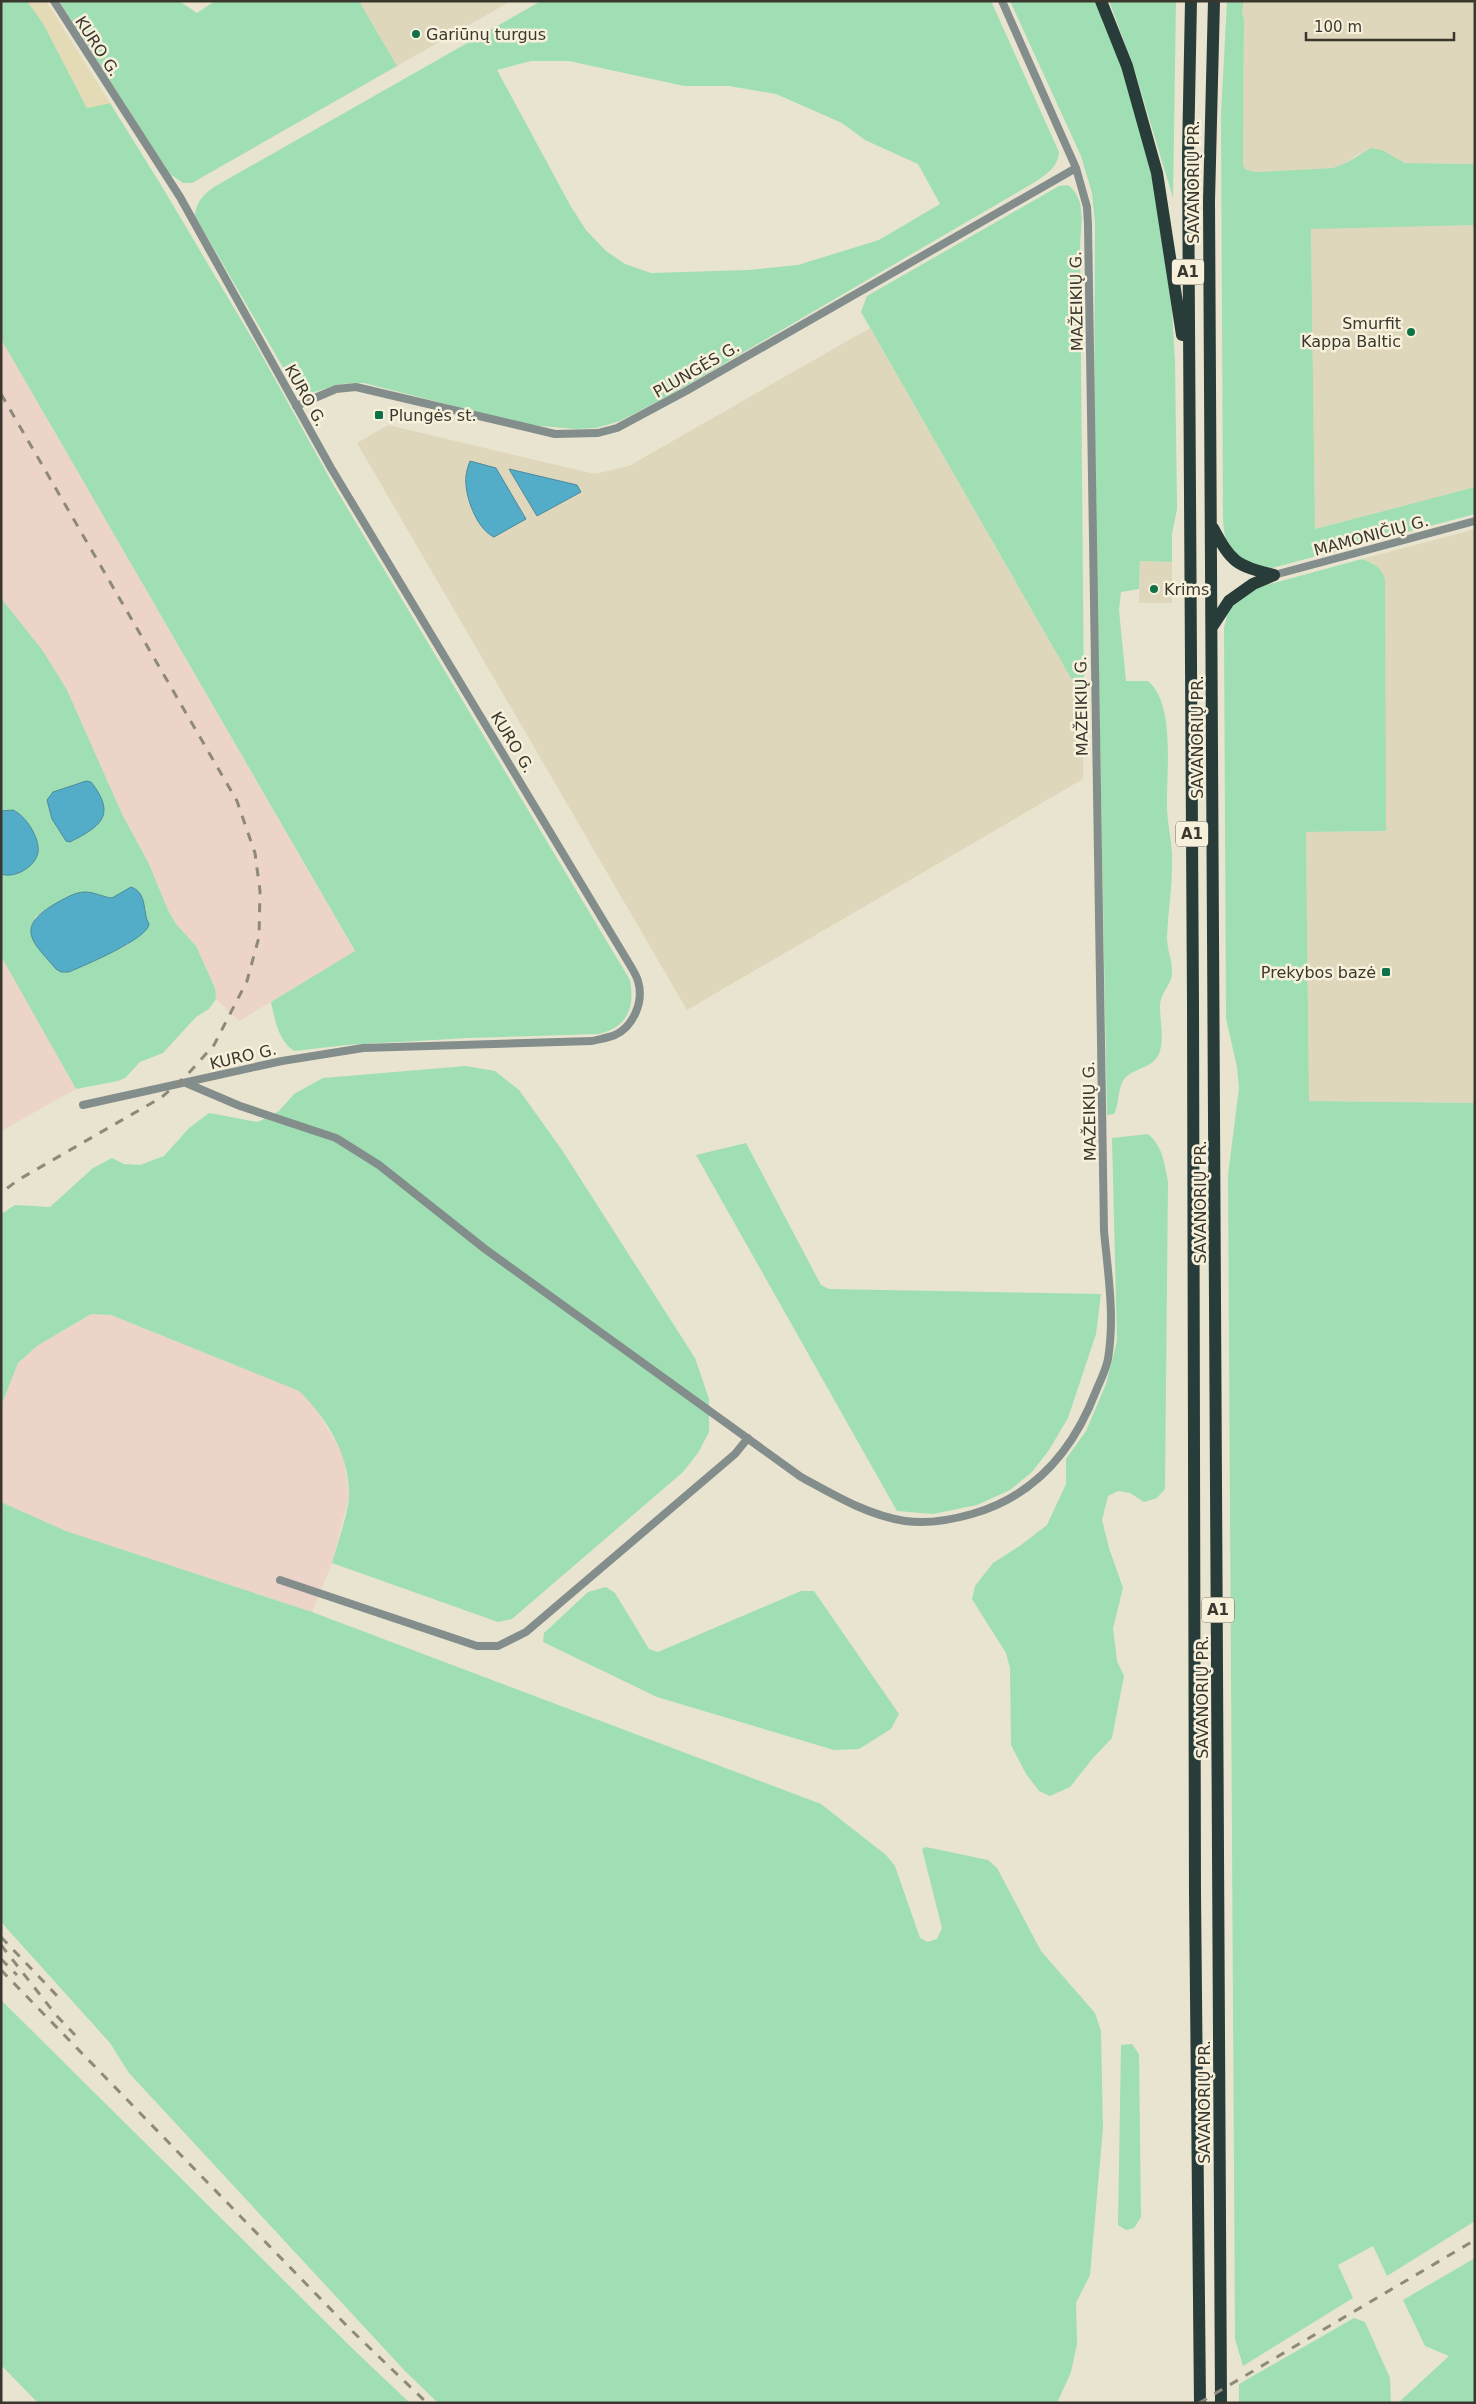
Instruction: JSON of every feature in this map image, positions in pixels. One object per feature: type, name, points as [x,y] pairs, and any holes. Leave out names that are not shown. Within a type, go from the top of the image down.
[{"type":"highway","points":[[1101,1],[1127,66],[1158,173],[1174,272],[1189,389]]},
{"type":"highway","name":"SAVANORIŲ PR.","points":[[1191,1],[1188,154],[1200,2403]]},
{"type":"highway","name":"SAVANORIŲ PR.","points":[[1214,1],[1209,191],[1221,2403]]},
{"type":"highway","points":[[1211,526],[1226,552],[1236,564],[1274,575]]},
{"type":"highway","points":[[1212,627],[1229,601],[1253,584],[1274,575]]},
{"type":"street","name":"KURO G.","points":[[54,1],[180,197],[296,406],[628,960],[638,981],[640,996],[637,1010],[629,1024],[616,1035],[592,1041],[363,1048],[282,1061],[83,1105]]},
{"type":"street","name":"MAŽEIKIŲ G.","points":[[186,1083],[240,1106],[336,1138],[379,1164],[485,1249],[801,1477],[852,1505],[876,1514],[905,1521],[931,1522],[961,1517],[993,1508],[1017,1496],[1052,1466],[1082,1422],[1107,1361],[1112,1318],[1104,1231],[1088,225],[1086,207],[1076,168],[1002,1]]},
{"type":"street","name":"PLUNGĖS G.","points":[[296,406],[336,389],[356,387],[555,434],[598,433],[617,428],[677,396],[1076,168]]},
{"type":"street","name":"MAMONIČIŲ G.","points":[[1274,575],[1475,521]]},
{"type":"street","points":[[280,1580],[477,1646],[498,1646],[526,1632],[735,1454],[748,1438]]},
{"type":"shaded area","name":"Gariūnų turgus","points":[[359,1],[511,1],[397,66]]},
{"type":"shaded area","points":[[1244,1],[1475,1],[1475,164],[1405,163],[1382,150],[1358,154],[1348,162],[1333,168],[1255,172],[1245,169],[1243,165],[1244,19],[1242,12]]},
{"type":"shaded area","points":[[1475,225],[1475,487],[1315,529],[1311,228]]},
{"type":"shaded area","points":[[870,328],[1084,701],[1083,779],[687,1010],[357,443],[388,425],[595,474],[629,466]]},
{"type":"shaded area","points":[[1,339],[355,952],[239,1021],[216,999],[215,988],[196,946],[176,924],[168,910],[148,862],[122,814],[67,690],[43,651],[1,598]]},
{"type":"shaded area","points":[[1475,529],[1475,1103],[1309,1101],[1306,832],[1386,831],[1374,563],[1362,559]]},
{"type":"shaded area","points":[[1140,561],[1172,562],[1172,603],[1139,603]]},
{"type":"shaded area","points":[[1,956],[76,1089],[1,1131]]},
{"type":"shaded area","points":[[91,1314],[111,1315],[300,1391],[314,1406],[343,1454],[349,1496],[332,1563],[312,1612],[66,1531],[1,1502],[1,1406],[18,1363],[37,1346]]},
{"type":"green space","points":[[1,1],[27,1],[43,23],[87,108],[110,103],[256,345],[334,486],[630,980],[630,1007],[623,1021],[609,1031],[599,1034],[469,1038],[347,1045],[294,1051],[284,1041],[278,1029],[271,1002],[355,951],[1,339]]},
{"type":"green space","points":[[59,1],[179,1],[197,13],[215,1],[359,1],[397,66],[192,183],[183,183],[170,174]]},
{"type":"green space","points":[[541,1],[991,1],[1059,152],[1054,166],[1035,182],[672,394],[620,421],[596,428],[576,429],[529,425],[364,383],[340,384],[310,393],[299,389],[288,376],[195,216],[201,199],[214,187]],"holes":[[[531,61],[569,61],[684,86],[729,86],[776,94],[842,123],[865,140],[918,164],[940,204],[879,240],[798,265],[748,270],[651,273],[625,264],[606,251],[586,230],[570,205],[497,70]]]},
{"type":"green space","points":[[1010,1],[1096,1],[1130,88],[1157,196],[1171,295],[1175,361],[1177,509],[1172,534],[1172,562],[1140,561],[1139,589],[1121,592],[1119,610],[1126,681],[1148,681],[1157,692],[1163,706],[1166,722],[1168,740],[1167,809],[1172,858],[1167,937],[1172,976],[1161,1001],[1162,1035],[1160,1051],[1149,1065],[1129,1074],[1125,1078],[1122,1082],[1114,1114],[1107,1115],[1094,421],[1095,223],[1092,193],[1081,156]]},
{"type":"green space","points":[[1109,1],[1176,1],[1173,198],[1133,65]]},
{"type":"green space","points":[[1227,1],[1244,1],[1242,12],[1244,19],[1243,165],[1245,169],[1255,172],[1333,168],[1348,162],[1371,148],[1382,150],[1405,163],[1475,164],[1475,225],[1311,229],[1315,529],[1475,487],[1475,514],[1272,568],[1250,563],[1235,555],[1226,540],[1223,518],[1221,115]]},
{"type":"green space","points":[[1068,185],[1078,198],[1082,215],[1080,250],[1084,701],[861,312],[867,296],[1059,186]]},
{"type":"green space","points":[[1362,559],[1376,566],[1385,579],[1386,831],[1306,832],[1309,1101],[1475,1103],[1475,2221],[1387,2276],[1373,2246],[1338,2265],[1353,2298],[1243,2366],[1235,2339],[1228,1175],[1239,1088],[1237,1067],[1226,1018],[1224,628],[1229,608],[1255,588]]},
{"type":"green space","points":[[1,598],[43,651],[67,690],[122,814],[148,862],[168,910],[176,924],[196,946],[215,988],[216,999],[209,1009],[196,1017],[163,1053],[140,1062],[125,1078],[76,1089],[1,956],[1,874],[19,873],[34,861],[30,835],[24,819],[11,811],[1,811]],"holes":[[[78,783],[89,831],[67,841],[56,826],[53,792]],[[100,895],[112,898],[116,896],[145,909],[145,917],[149,924],[128,945],[69,972],[61,972],[56,969],[32,938],[35,917],[63,899]]]},
{"type":"green space","points":[[466,1066],[495,1071],[519,1090],[562,1150],[695,1358],[709,1399],[709,1432],[698,1453],[683,1472],[512,1619],[498,1622],[332,1563],[348,1503],[346,1467],[335,1439],[319,1413],[299,1391],[111,1315],[91,1314],[37,1346],[18,1363],[1,1406],[1,1214],[15,1205],[50,1207],[93,1168],[112,1158],[124,1164],[140,1165],[164,1156],[189,1128],[209,1113],[258,1122],[279,1111],[294,1094],[323,1078]]},
{"type":"green space","points":[[1148,1134],[1160,1150],[1168,1181],[1165,1489],[1157,1498],[1144,1502],[1130,1493],[1118,1491],[1108,1496],[1102,1520],[1109,1548],[1123,1588],[1113,1628],[1117,1661],[1124,1676],[1112,1738],[1070,1787],[1050,1796],[1039,1791],[1026,1774],[1011,1745],[1010,1668],[1006,1653],[972,1599],[975,1586],[993,1563],[1047,1525],[1066,1484],[1066,1459],[1086,1431],[1106,1384],[1117,1341],[1112,1138]]},
{"type":"green space","points":[[746,1143],[821,1285],[829,1289],[1101,1294],[1096,1334],[1068,1418],[1049,1450],[1032,1472],[1010,1490],[977,1505],[933,1514],[897,1511],[696,1155]]},
{"type":"green space","points":[[1,1502],[66,1531],[312,1612],[821,1804],[886,1855],[895,1866],[920,1938],[928,1942],[937,1939],[942,1928],[922,1849],[926,1847],[988,1860],[997,1868],[1041,1951],[1095,2013],[1101,2031],[1103,2128],[1090,2275],[1076,2303],[1077,2344],[1071,2372],[1057,2403],[438,2403],[405,2371],[129,2073],[110,2043],[1,1922]]},
{"type":"green space","points":[[606,1587],[615,1593],[649,1649],[658,1652],[801,1591],[814,1591],[899,1714],[891,1729],[859,1749],[834,1750],[657,1697],[543,1642],[544,1633],[588,1592]]},
{"type":"green space","points":[[1,2000],[355,2351],[410,2403],[38,2403],[1,2365]]},
{"type":"green space","points":[[1132,2044],[1139,2054],[1141,2217],[1134,2228],[1126,2230],[1118,2225],[1121,2045]]},
{"type":"green space","points":[[1475,2258],[1475,2403],[1398,2403],[1449,2356],[1425,2346],[1403,2300]]},
{"type":"green space","points":[[1354,2318],[1365,2322],[1390,2378],[1391,2403],[1239,2403],[1239,2384]]},
{"type":"sand","points":[[27,1],[46,1],[110,103],[87,108],[43,23]]},
{"type":"water","points":[[470,461],[496,468],[526,519],[494,537],[483,528],[474,514],[467,492],[466,476]]},
{"type":"water","points":[[509,469],[577,485],[581,492],[537,516]]},
{"type":"water","points":[[86,781],[91,782],[99,794],[104,812],[102,819],[89,831],[70,842],[66,841],[52,819],[47,800],[53,792]]},
{"type":"water","points":[[13,810],[23,817],[31,828],[37,840],[38,852],[29,867],[18,873],[6,875],[1,874],[1,811]]},
{"type":"water","points":[[131,887],[142,898],[149,924],[146,930],[127,944],[69,972],[61,972],[56,969],[35,944],[31,929],[34,921],[53,905],[81,892],[112,898]]},
{"type":"railway","points":[[1,394],[237,801],[255,853],[260,891],[259,937],[247,981],[214,1045],[187,1075],[162,1097],[18,1180],[1,1193]]},
{"type":"railway","points":[[1,1937],[63,2002]]},
{"type":"railway","points":[[1,1945],[56,2015],[75,2035]]},
{"type":"railway","points":[[1,1959],[17,1975]]},
{"type":"railway","points":[[1,1970],[349,2328],[427,2403]]},
{"type":"railway","points":[[1199,2403],[1475,2240]]},
{"type":"place","name":"Gariūnų turgus","points":[[416,34]]},
{"type":"place","name":"Smurfit Kappa Baltic","points":[[1411,332]]},
{"type":"place","name":"Plungės st.","points":[[379,415]]},
{"type":"place","name":"Krims","points":[[1154,589]]},
{"type":"place","name":"Prekybos bazė","points":[[1386,972]]}]
